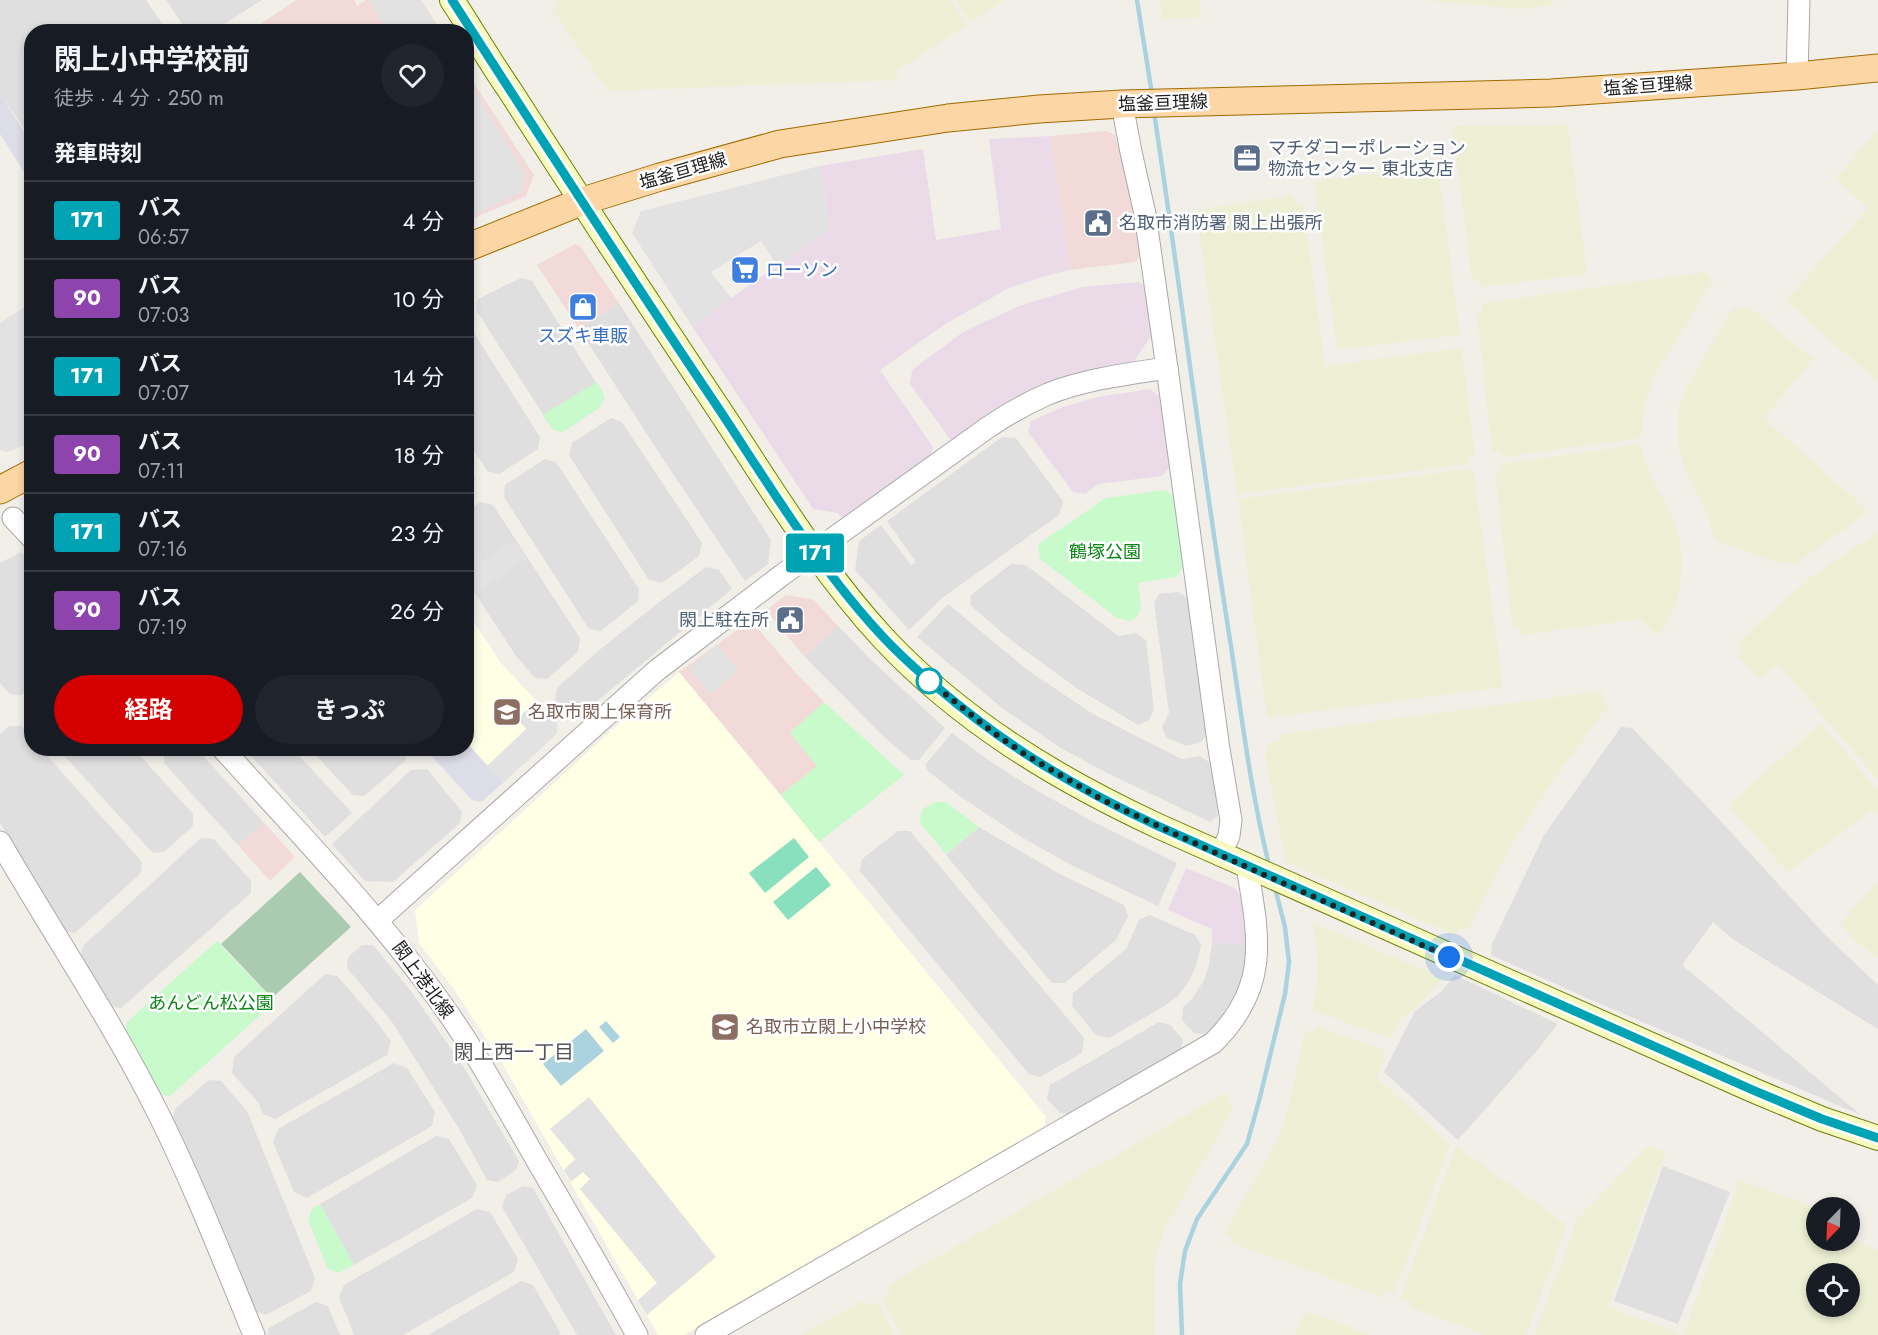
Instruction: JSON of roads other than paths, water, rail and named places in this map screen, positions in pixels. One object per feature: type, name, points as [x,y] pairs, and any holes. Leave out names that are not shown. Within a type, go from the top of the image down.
[{"type":"main road","points":[[452,0],[468,24]]},
{"type":"main road","points":[[474,34],[647,302],[814,553],[885,639],[913,666],[994,733],[1064,779],[1220,855],[1755,1091],[1822,1119],[1878,1138]]},
{"type":"main road","name":"塩釜亘理線","points":[[474,245],[583,201],[780,144],[948,118],[1039,108],[1143,103],[1551,93],[1797,76],[1878,68]]},
{"type":"main road","points":[[0,490],[24,477]]},
{"type":"street","points":[[1797,76],[1799,0]]},
{"type":"street","points":[[1143,103],[1131,152],[1145,214],[1219,749],[1232,820],[1229,836],[1220,855]]},
{"type":"street","points":[[377,921],[657,670],[774,581],[951,453],[1008,414],[1047,394],[1113,376],[1167,368]]},
{"type":"street","points":[[13,518],[24,530]]},
{"type":"street","name":"閖上港北線","points":[[229,756],[356,896],[435,994],[483,1066],[638,1335]]},
{"type":"street","points":[[0,842],[100,1010],[160,1117],[254,1335]]},
{"type":"street","points":[[706,1335],[1213,1042],[1229,1027],[1251,986],[1257,960],[1263,873]]},
{"type":"water","points":[[606,1021],[620,1037],[613,1043],[599,1027]]},
{"type":"water","points":[[586,1029],[604,1051],[561,1086],[543,1064]]},
{"type":"waterway","points":[[1137,0],[1152,94]]},
{"type":"waterway","points":[[1154,112],[1243,728],[1269,865]]},
{"type":"waterway","points":[[1182,1335],[1180,1284],[1185,1251],[1197,1219],[1247,1144],[1285,994],[1289,962],[1285,927],[1275,888]]},
{"type":"place","name":"マチダコーポレーション 物流センター 東北支店","points":[[1247,158]]},
{"type":"place","name":"名取市消防署 閖上出張所","points":[[1098,223]]},
{"type":"place","name":"ローソン","points":[[745,270]]},
{"type":"place","name":"スズキ車販","points":[[583,307]]},
{"type":"place","name":"閖上駐在所","points":[[790,620]]},
{"type":"place","name":"名取市閖上保育所","points":[[507,712]]},
{"type":"place","name":"名取市立閖上小中学校","points":[[725,1027]]},
{"type":"district","name":"閖上西一丁目","points":[[514,1052]]},
{"type":"park label","name":"鶴塚公園","points":[[1105,552]]},
{"type":"park label","name":"あんどん松公園","points":[[211,1003]]}]
